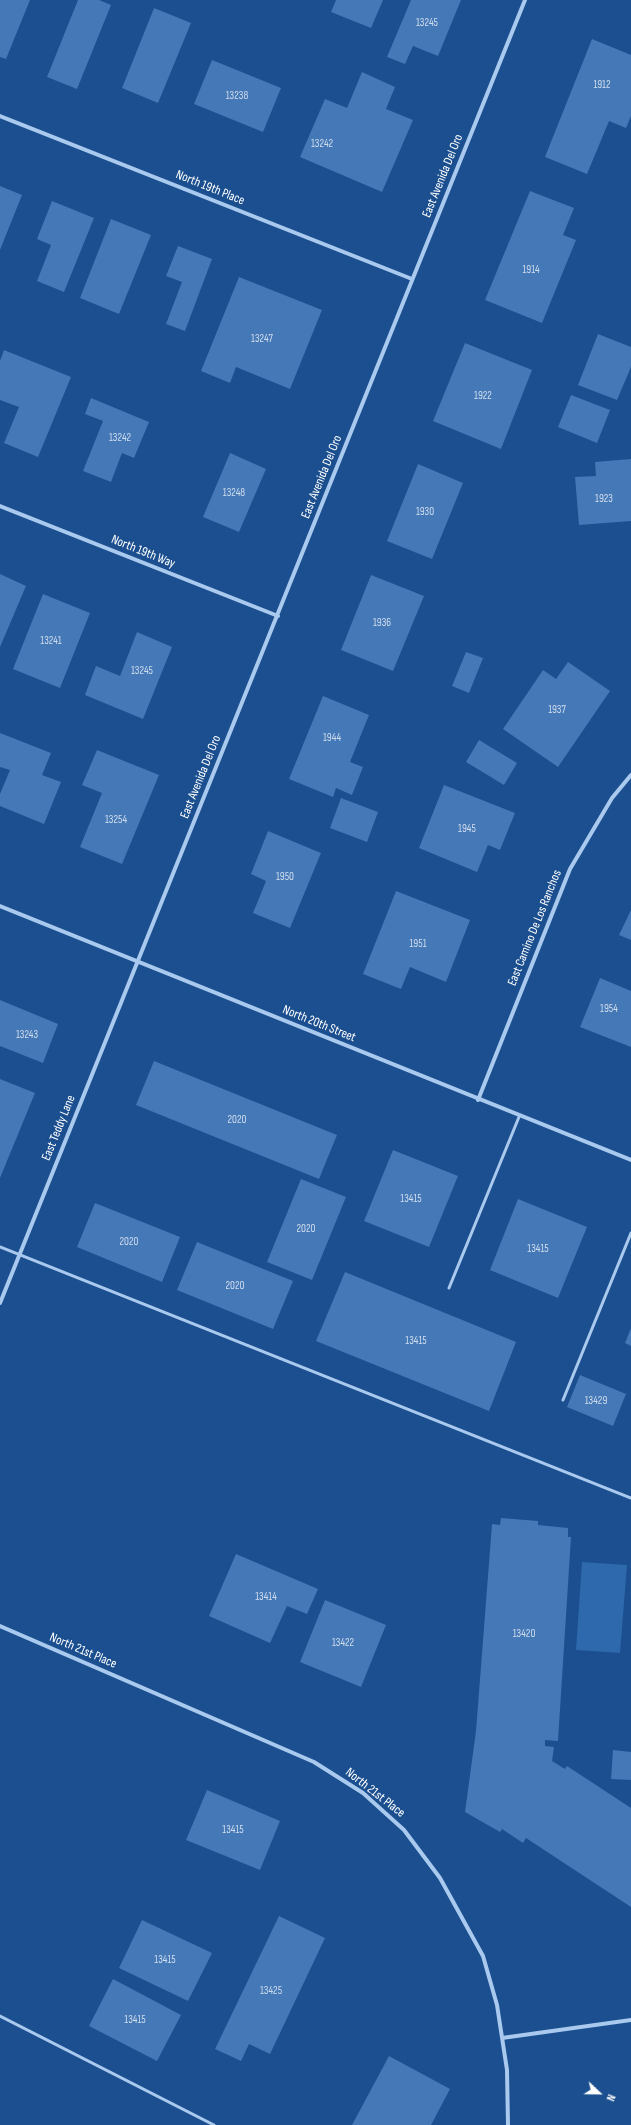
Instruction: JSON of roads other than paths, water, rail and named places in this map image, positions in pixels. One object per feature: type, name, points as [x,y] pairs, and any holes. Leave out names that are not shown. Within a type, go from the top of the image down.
[{"type":"street","name":"East Avenida Del Oro","points":[[137,961],[278,616],[525,0]]},
{"type":"street","name":"North 19th Place","points":[[0,116],[412,279]]},
{"type":"street","name":"North 19th Way","points":[[0,506],[278,616]]},
{"type":"street","name":"East Camino De Los Ranchos","points":[[478,1100],[570,869],[612,798],[631,775]]},
{"type":"street","name":"North 20th Street","points":[[0,906],[519,1117],[631,1160]]},
{"type":"street","name":"East Teddy Lane","points":[[0,1303],[137,961]]},
{"type":"street","name":"North 21st Place","points":[[0,1626],[314,1762],[363,1793],[404,1830],[440,1878],[483,1956],[497,2005],[507,2070],[508,2125]]},
{"type":"street","points":[[502,2038],[631,2020]]},
{"type":"lane","points":[[449,1288],[519,1117]]},
{"type":"lane","points":[[563,1400],[631,1233]]},
{"type":"lane","points":[[0,1247],[631,1498]]},
{"type":"lane","points":[[0,2016],[214,2125]]}]
